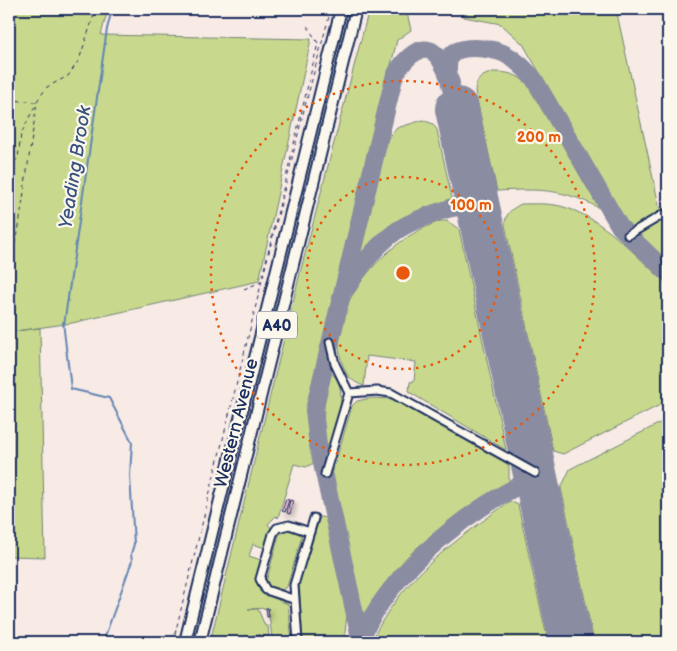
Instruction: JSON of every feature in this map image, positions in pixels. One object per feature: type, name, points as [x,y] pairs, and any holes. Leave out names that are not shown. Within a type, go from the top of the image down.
[{"type":"highway","name":"Western Avenue","points":[[185,642],[341,9]]},
{"type":"highway","name":"Western Avenue","points":[[200,642],[356,9]]},
{"type":"lane","points":[[628,235],[664,214]]},
{"type":"lane","points":[[325,474],[349,393],[335,364],[330,342]]},
{"type":"lane","points":[[349,393],[376,391],[391,393],[536,473]]},
{"type":"lane","points":[[298,642],[293,599],[294,585],[314,518]]},
{"type":"lane","points":[[293,599],[266,590],[260,579],[273,534],[277,528],[289,525],[310,532]]},
{"type":"path","points":[[9,168],[18,158],[21,134],[37,102],[47,88],[68,76],[79,60],[96,9]]},
{"type":"path","points":[[173,642],[305,106],[332,9]]},
{"type":"path","points":[[244,289],[261,282],[318,43],[306,24]]},
{"type":"path","points":[[9,100],[37,102]]},
{"type":"path","points":[[9,261],[18,233],[37,102]]},
{"type":"green space","points":[[9,9],[108,9],[101,35],[311,39],[259,281],[72,323],[16,331],[40,328],[45,557],[9,556]]},
{"type":"green space","points":[[369,9],[406,9],[411,30],[397,40],[309,404],[309,431],[316,462],[306,467],[294,464],[278,518],[276,516],[268,524],[271,528],[265,548],[253,544],[249,556],[261,560],[256,579],[260,592],[288,604],[292,641],[281,642],[272,637],[268,608],[248,609],[258,609],[265,626],[268,626],[269,636],[246,636],[229,640],[228,642],[210,642],[301,269]]},
{"type":"green space","points":[[462,9],[616,9],[660,210],[668,206],[668,263],[628,226],[523,44],[501,24],[464,17]]},
{"type":"green space","points":[[493,72],[512,74],[528,85],[599,208],[586,201],[550,191],[497,191],[475,91],[480,78]]},
{"type":"green space","points":[[423,120],[433,124],[437,130],[452,198],[403,218],[359,259],[387,140],[397,128]]},
{"type":"green space","points":[[521,204],[560,206],[590,219],[631,250],[668,285],[668,401],[563,454],[553,451],[505,225],[509,212]]},
{"type":"green space","points":[[441,221],[447,221],[459,229],[506,450],[409,392],[410,382],[414,381],[416,362],[367,356],[364,386],[348,376],[341,359],[339,342],[350,299],[358,286],[388,252],[413,233]]},
{"type":"green space","points":[[330,372],[337,379],[341,397],[335,429],[329,446],[326,447],[324,409]]},
{"type":"green space","points":[[371,398],[392,399],[509,465],[509,484],[419,546],[406,558],[383,586],[363,616],[332,474],[352,406],[357,401]]},
{"type":"green space","points":[[668,419],[668,642],[594,642],[561,488],[570,469]]},
{"type":"green space","points":[[510,501],[518,505],[548,642],[371,642],[384,618],[414,579],[449,547]]},
{"type":"green space","points":[[320,517],[327,518],[347,615],[344,642],[303,642],[299,583]]},
{"type":"green space","points":[[286,529],[292,529],[302,536],[287,587],[279,591],[271,588],[266,582],[279,535]]},
{"type":"building","points":[[668,208],[668,221],[666,222],[663,216],[667,214],[665,210]]},
{"type":"building","points":[[286,499],[289,500],[285,512],[282,511]]},
{"type":"building","points":[[290,500],[293,501],[290,514],[287,513]]},
{"type":"building","points":[[266,608],[268,608],[269,617],[267,617]]},
{"type":"building","points":[[260,635],[261,642],[247,642],[246,637]]},
{"type":"waterway","name":"Yeading Brook","points":[[64,325],[107,29],[112,9]]},
{"type":"waterway","name":"Yeading Brook","points":[[63,322],[71,389],[109,398],[132,442],[130,475],[134,544],[131,554],[132,561],[103,642]]},
{"type":"taxiway","points":[[457,109],[448,72],[449,60],[452,54],[474,48],[492,50],[505,54],[517,62],[534,79],[620,227],[668,273]]},
{"type":"taxiway","points":[[361,642],[318,445],[314,410],[394,78],[400,67],[409,57],[421,50],[427,50],[433,52],[439,58],[451,83]]},
{"type":"taxiway","points":[[347,288],[362,265],[381,244],[395,232],[409,224],[441,211],[460,207],[472,211],[481,225]]},
{"type":"taxiway","points":[[361,639],[388,593],[407,571],[449,531],[472,514],[518,486],[532,489],[541,500]]},
{"type":"runway","points":[[457,109],[571,642]]}]
